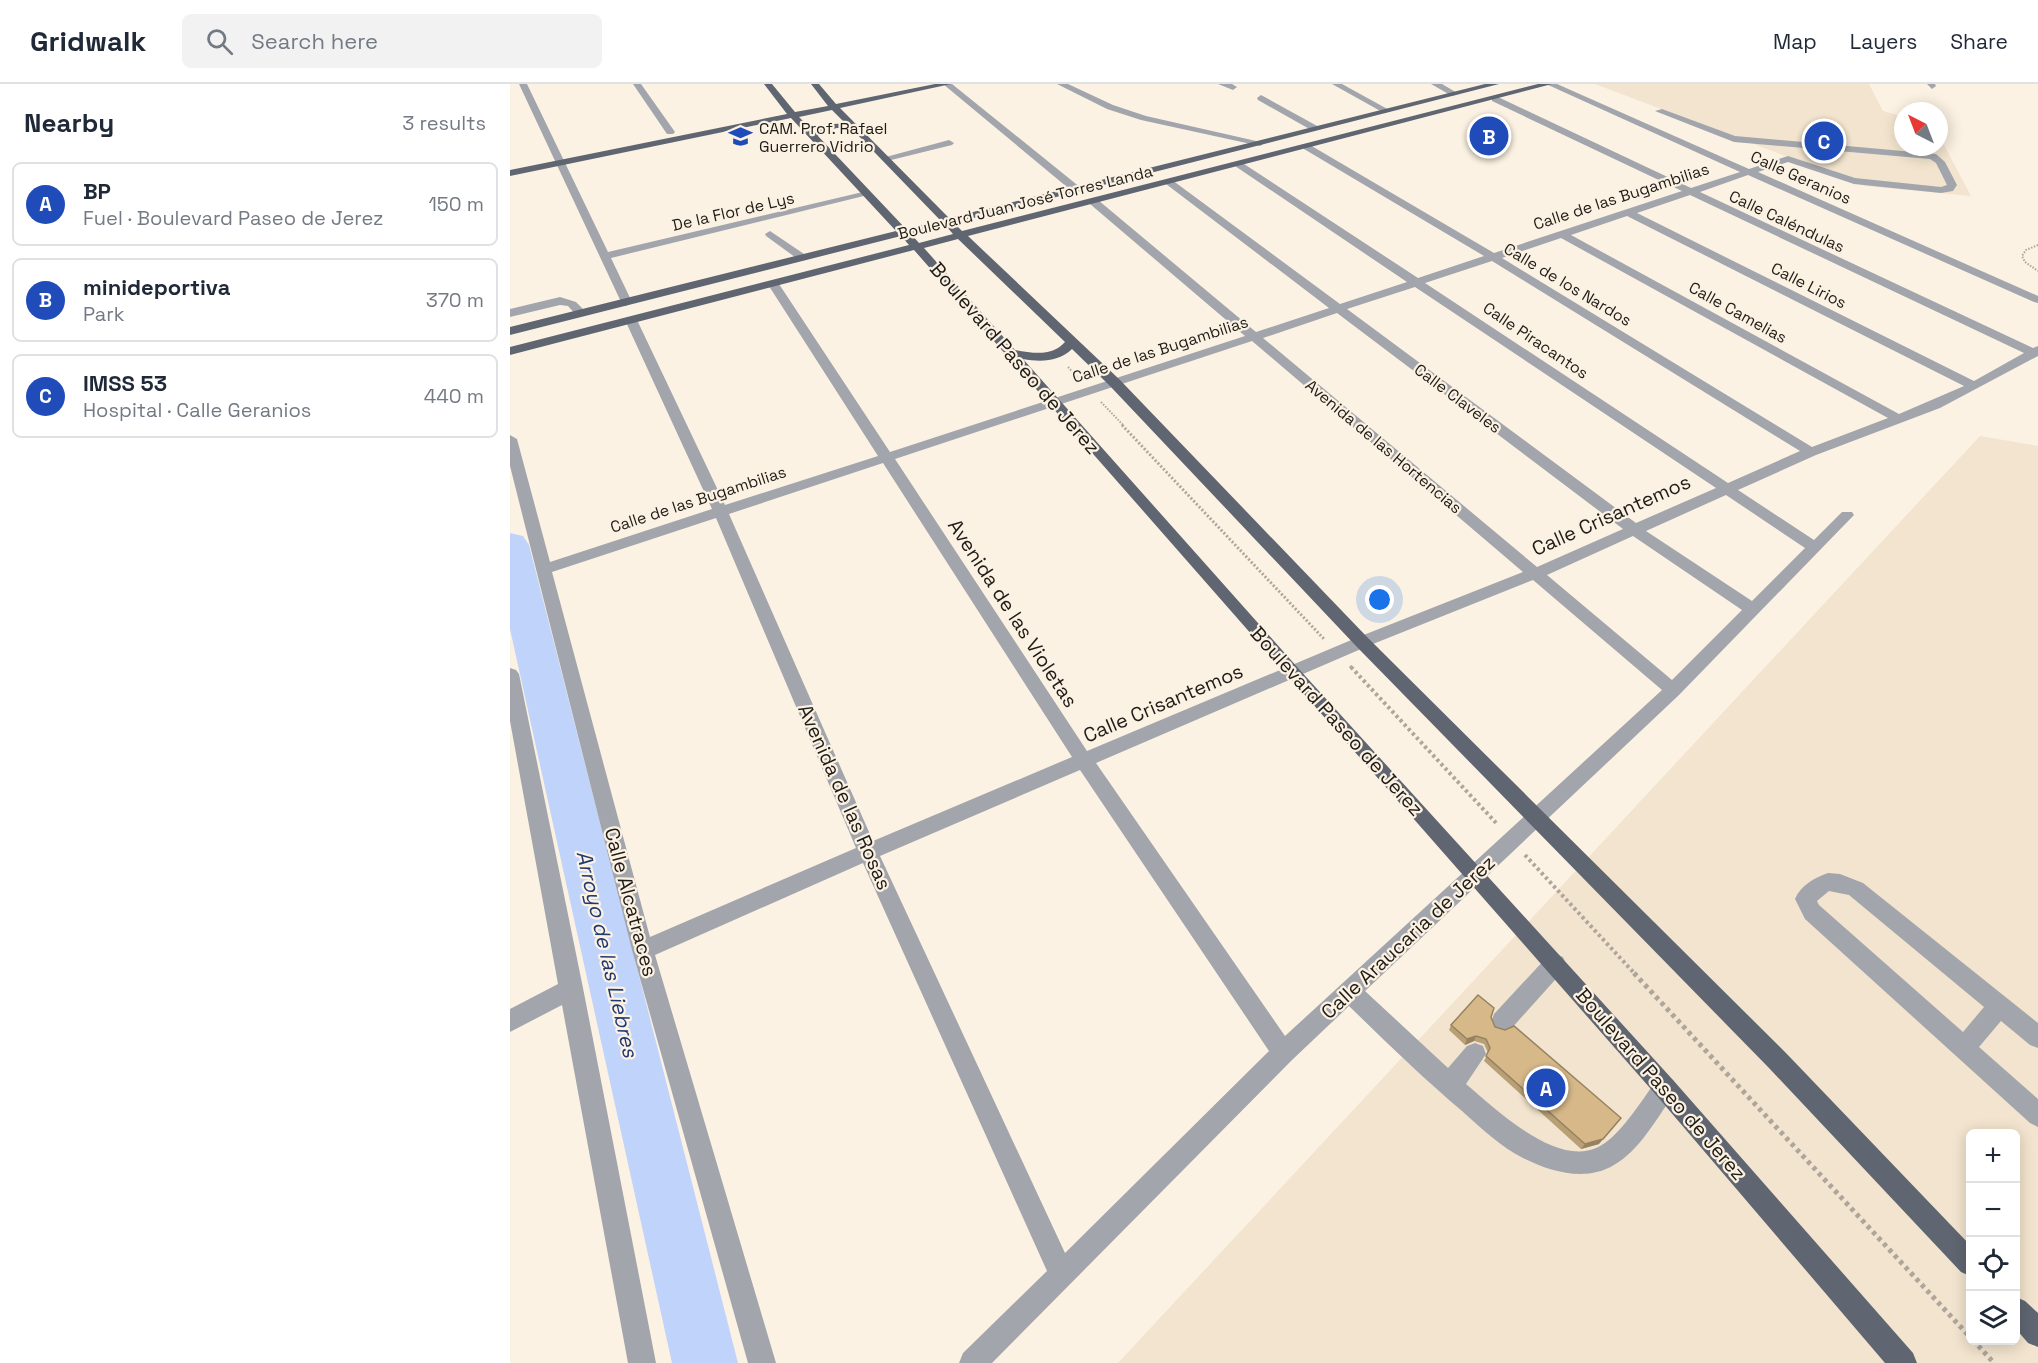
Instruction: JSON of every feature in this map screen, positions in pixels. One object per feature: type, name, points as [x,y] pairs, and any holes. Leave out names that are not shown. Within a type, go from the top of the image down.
[{"type":"main road","name":"Boulevard Paseo de Jerez","points":[[768,84],[790,112],[917,246],[1292,672],[1555,964],[1903,1363]]},
{"type":"main road","name":"Boulevard Paseo de Jerez","points":[[815,84],[831,104],[960,235],[1115,383],[1362,642],[1777,1060],[1966,1258]]},
{"type":"main road","points":[[831,104],[914,84]]},
{"type":"main road","points":[[510,164],[559,159],[831,104],[947,84]]},
{"type":"main road","name":"Boulevard Juan José Torres Landa","points":[[510,351],[628,311],[803,258],[1495,84]]},
{"type":"main road","name":"Boulevard Juan José Torres Landa","points":[[510,331],[581,313],[628,311],[773,283],[1549,84]]},
{"type":"main road","points":[[510,173],[670,132],[790,112]]},
{"type":"main road","points":[[813,136],[821,129],[831,126],[855,126]]},
{"type":"main road","points":[[1010,353],[1040,357],[1064,351],[1071,342]]},
{"type":"main road","points":[[2020,1314],[2038,1333]]},
{"type":"street","name":"Avenida de las Rosas","points":[[523,84],[606,256],[628,311],[720,511],[868,852],[1061,1273]]},
{"type":"street","points":[[638,84],[670,132]]},
{"type":"street","points":[[947,84],[1077,190]]},
{"type":"street","points":[[1061,84],[1110,107],[1144,118],[1260,143]]},
{"type":"street","points":[[1222,84],[1233,87]]},
{"type":"street","points":[[1336,84],[1387,111]]},
{"type":"street","points":[[1435,84],[1455,94]]},
{"type":"street","name":"Calle Geranios","points":[[1549,84],[1752,171],[2038,300]]},
{"type":"street","points":[[1261,98],[1316,129]]},
{"type":"street","name":"Calle Caléndulas","points":[[1495,99],[1691,193],[2036,352]]},
{"type":"street","points":[[1659,111],[1734,139],[1788,159],[1844,178],[1866,183],[1941,190],[1949,189],[1952,185],[1940,162],[1927,155],[1734,139]]},
{"type":"street","points":[[886,158],[950,143]]},
{"type":"street","name":"Calle de los Nardos","points":[[1307,147],[1492,257],[1810,452]]},
{"type":"street","name":"Calle de las Bugambilias","points":[[544,569],[1054,404],[1788,159]]},
{"type":"street","name":"Calle Piracantos","points":[[1238,164],[1814,547]]},
{"type":"street","name":"Calle Claveles","points":[[1169,182],[1633,529],[1752,609]]},
{"type":"street","name":"De la Flor de Lys","points":[[606,256],[867,194]]},
{"type":"street","name":"Avenida de las Hortencias","points":[[1094,202],[1674,690]]},
{"type":"street","name":"Calle Lirios","points":[[1629,213],[1974,386]]},
{"type":"street","points":[[770,234],[803,258]]},
{"type":"street","name":"Calle Camelias","points":[[1564,235],[1897,418]]},
{"type":"street","name":"Avenida de las Violetas","points":[[773,283],[1084,761],[1283,1053]]},
{"type":"street","points":[[510,313],[560,301],[572,304],[581,313]]},
{"type":"street","points":[[1974,386],[2036,352]]},
{"type":"street","name":"Calle Crisantemos","points":[[643,950],[1362,642],[1534,574],[1810,452],[1935,405],[1974,386]]},
{"type":"street","name":"Calle Alcatraces","points":[[510,439],[643,950],[762,1363]]},
{"type":"street","name":"Calle Araucaria de Jerez","points":[[973,1363],[1283,1053],[1348,990],[1513,841],[1674,690],[1846,515]]},
{"type":"street","points":[[510,674],[572,988],[642,1363]]},
{"type":"street","points":[[2038,1037],[1856,889],[1838,881],[1820,884],[1805,899],[1812,912],[2038,1115]]},
{"type":"street","points":[[1502,1022],[1555,964]]},
{"type":"street","points":[[510,1021],[572,988]]},
{"type":"street","points":[[1348,990],[1449,1086],[1531,1149],[1558,1159],[1588,1163],[1605,1157],[1621,1144],[1665,1088]]},
{"type":"street","points":[[1964,1048],[2000,1005]]},
{"type":"street","points":[[1449,1086],[1475,1054]]},
{"type":"path","points":[[2038,245],[2026,250],[2022,256],[2025,262],[2038,271]]},
{"type":"path","points":[[1056,354],[1513,841],[1966,1332]]},
{"type":"path","points":[[1978,1345],[1994,1363]]},
{"type":"shaded area","points":[[1595,84],[1869,84],[1883,111],[1894,114],[1894,156],[1948,156],[1948,153],[1971,196],[1865,186]]},
{"type":"shaded area","points":[[1980,436],[2038,446],[2038,1363],[1118,1363]]},
{"type":"building","points":[[1478,995],[1494,1008],[1491,1017],[1495,1027],[1505,1030],[1514,1026],[1621,1118],[1603,1139],[1585,1144],[1486,1056],[1490,1048],[1486,1039],[1476,1036],[1467,1039],[1451,1025]]},
{"type":"waterway","name":"Arroyo de las Liebres","points":[[510,545],[705,1363]]},
{"type":"place","name":"minideportiva","points":[[1489,136]]},
{"type":"place","name":"CAM. Prof. Rafael Guerrero Vidrio","points":[[741,137]]},
{"type":"place","name":"IMSS 53","points":[[1824,141]]},
{"type":"place","name":"BP","points":[[1546,1088]]}]
